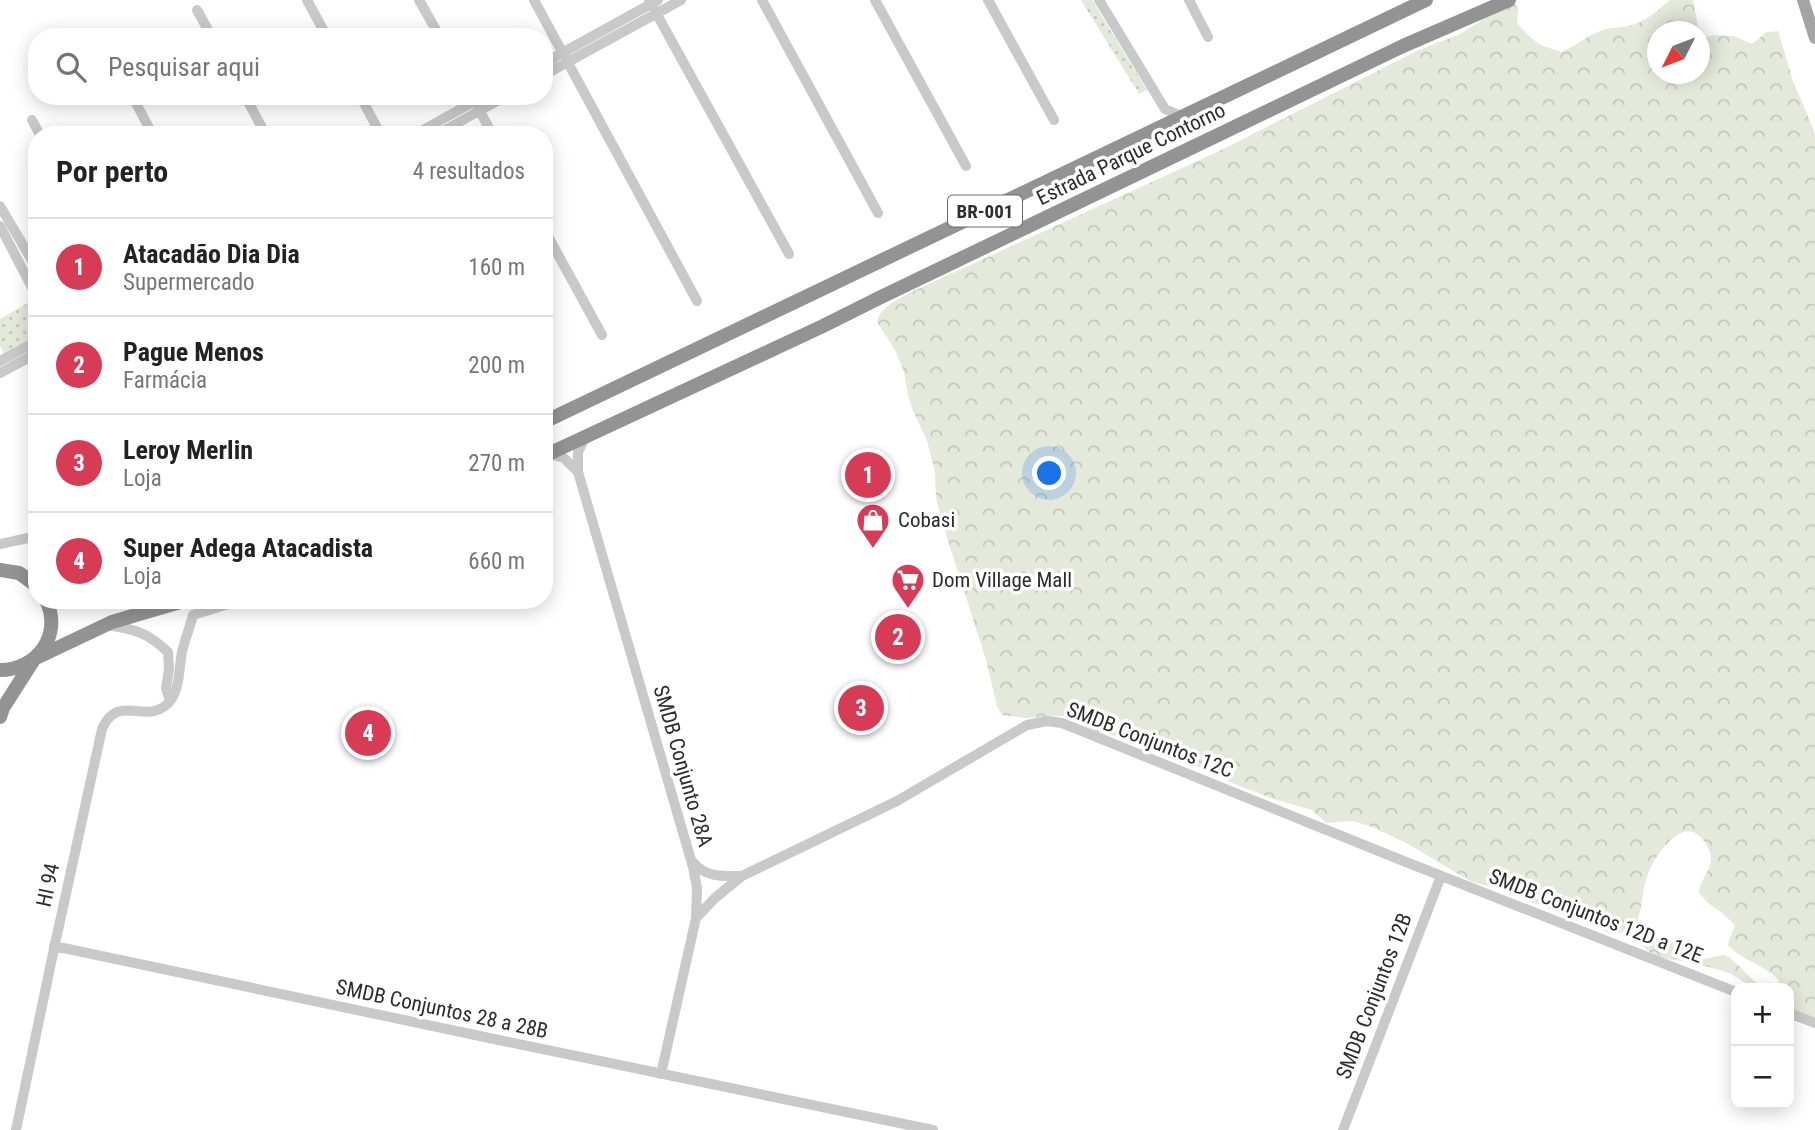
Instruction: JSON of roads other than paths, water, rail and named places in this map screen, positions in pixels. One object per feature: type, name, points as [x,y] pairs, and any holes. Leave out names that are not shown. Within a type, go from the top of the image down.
[{"type":"highway","name":"Estrada Parque Contorno","points":[[553,418],[1428,0]]},
{"type":"highway","points":[[1432,33],[1485,0]]},
{"type":"highway","name":"Estrada Parque Contorno","points":[[553,452],[823,326],[1432,33],[1509,0]]},
{"type":"highway","points":[[0,570],[28,574]]},
{"type":"highway","points":[[19,573],[28,580]]},
{"type":"highway","points":[[0,717],[50,637],[50,609]]},
{"type":"highway","points":[[0,670],[13,670],[105,625],[157,609]]},
{"type":"main road","points":[[1803,0],[1815,38]]},
{"type":"street","points":[[307,0],[322,28]]},
{"type":"street","points":[[419,0],[435,28]]},
{"type":"street","points":[[534,0],[549,28]]},
{"type":"street","points":[[553,68],[654,4],[681,0]]},
{"type":"street","points":[[762,0],[878,213]]},
{"type":"street","points":[[875,0],[966,166]]},
{"type":"street","points":[[988,0],[1054,120]]},
{"type":"street","points":[[1099,0],[1165,109],[1164,126]]},
{"type":"street","points":[[1189,0],[1208,37]]},
{"type":"street","points":[[654,4],[789,254]]},
{"type":"street","points":[[197,10],[207,28]]},
{"type":"street","points":[[553,36],[697,300]]},
{"type":"street","points":[[553,61],[565,58]]},
{"type":"street","points":[[137,105],[148,126]]},
{"type":"street","points":[[250,105],[261,126]]},
{"type":"street","points":[[365,105],[376,126]]},
{"type":"street","points":[[431,126],[470,105]]},
{"type":"street","points":[[447,126],[473,105]]},
{"type":"street","points":[[480,105],[489,126]]},
{"type":"street","points":[[1165,109],[1183,117]]},
{"type":"street","points":[[32,120],[35,126]]},
{"type":"street","points":[[0,206],[28,254]]},
{"type":"street","points":[[0,226],[28,278]]},
{"type":"street","points":[[553,245],[602,335]]},
{"type":"street","points":[[1,369],[28,352]]},
{"type":"street","points":[[578,472],[578,452],[585,438]]},
{"type":"street","points":[[553,456],[564,458],[578,472]]},
{"type":"street","name":"SMDB Conjunto 28A","points":[[578,472],[697,888],[696,918],[661,1074]]},
{"type":"street","points":[[0,544],[28,538]]},
{"type":"street","points":[[170,701],[176,691],[183,649],[193,615],[212,609]]},
{"type":"street","points":[[105,625],[145,633],[169,652],[166,688],[170,701]]},
{"type":"street","name":"HI 94","points":[[16,1130],[102,729],[112,714],[120,710],[152,712],[170,701]]},
{"type":"street","name":"SMDB Conjuntos 12C","points":[[696,918],[742,876],[897,802],[1027,725],[1047,721],[1062,723],[1101,738],[1441,876]]},
{"type":"street","points":[[689,857],[700,870],[710,874],[742,876]]},
{"type":"street","name":"SMDB Conjuntos 12D a 12E","points":[[1441,876],[1731,990]]},
{"type":"street","name":"SMDB Conjuntos 12B","points":[[1343,1130],[1441,876]]},
{"type":"street","name":"SMDB Conjuntos 28 a 28B","points":[[54,946],[933,1130]]},
{"type":"street","points":[[1794,1015],[1815,1023]]},
{"type":"place","name":"Atacadão Dia Dia","points":[[868,475]]},
{"type":"place","name":"Cobasi","points":[[873,550]]},
{"type":"place","name":"Dom Village Mall","points":[[908,610]]},
{"type":"place","name":"Pague Menos","points":[[898,637]]},
{"type":"place","name":"Leroy Merlin","points":[[861,708]]},
{"type":"place","name":"Super Adega Atacadista","points":[[368,733]]}]
